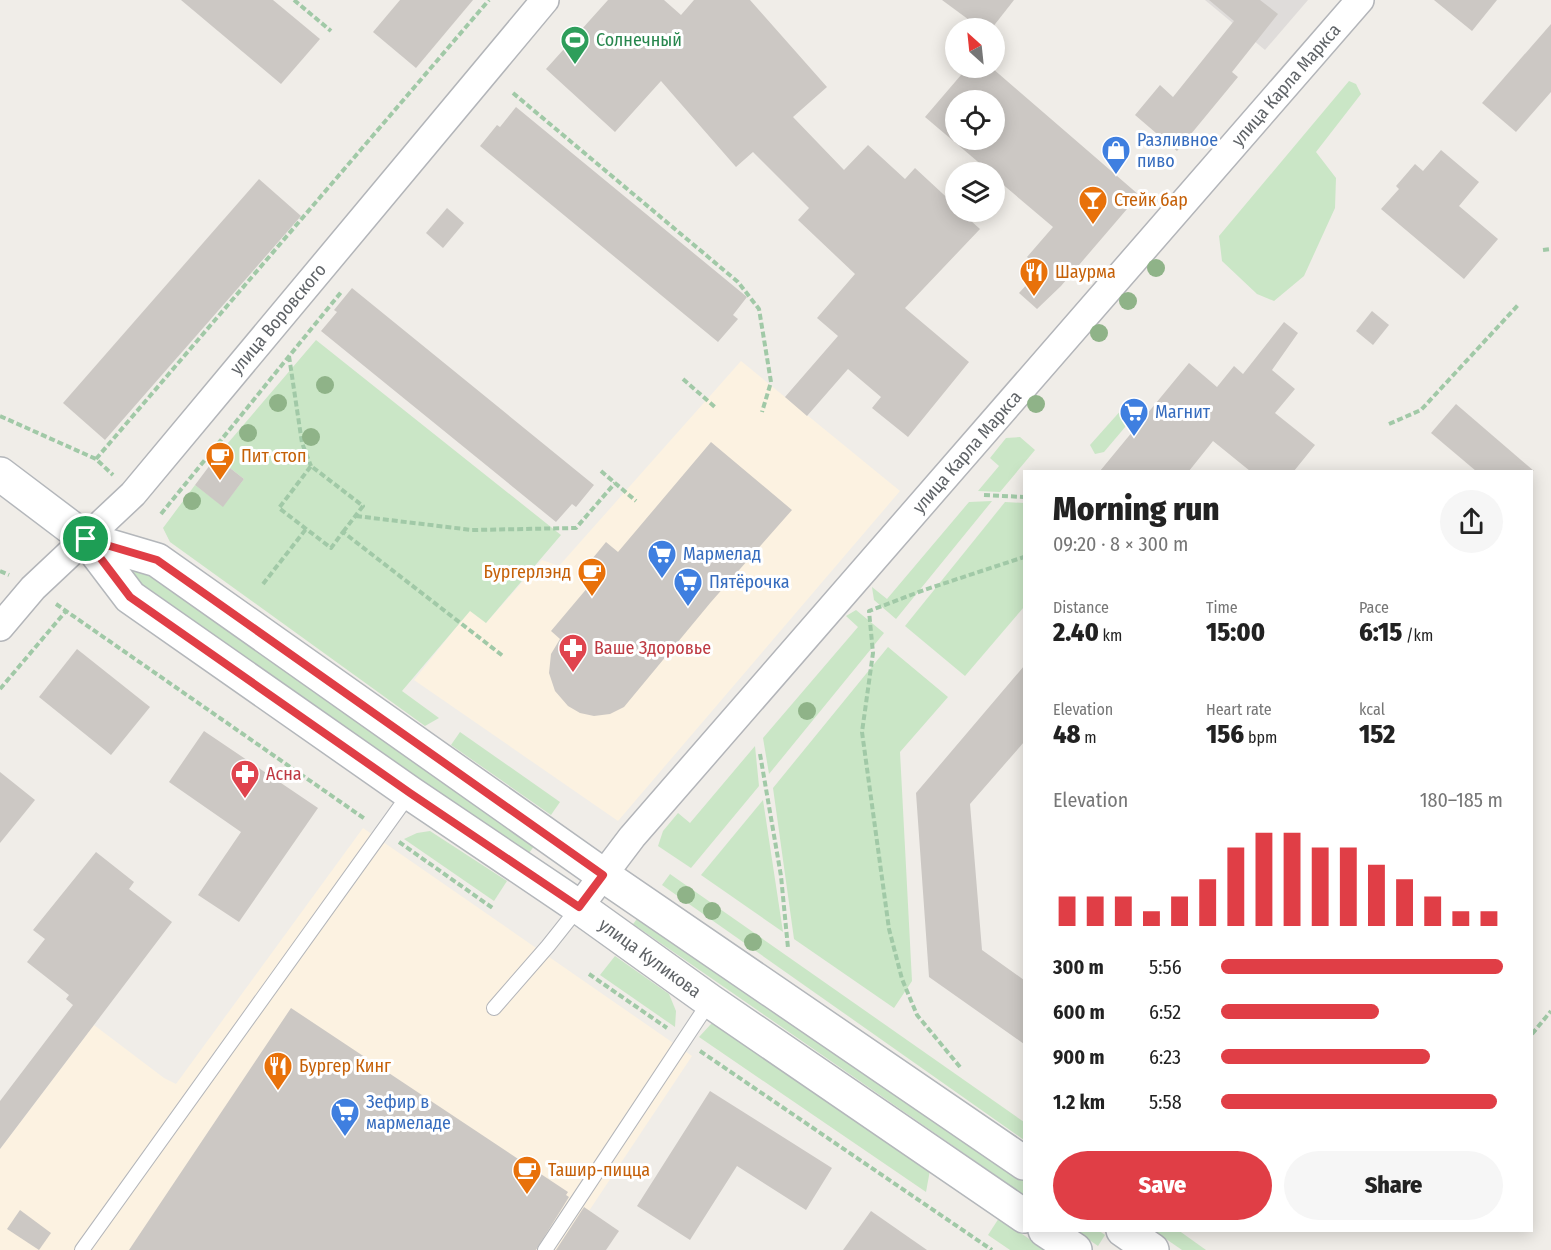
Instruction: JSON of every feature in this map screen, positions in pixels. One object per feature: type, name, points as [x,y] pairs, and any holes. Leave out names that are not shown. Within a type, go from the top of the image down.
[{"type":"main road","name":"улица Куликова","points":[[0,474],[86,539],[130,597],[410,793],[579,907],[710,1001],[1023,1215]]},
{"type":"main road","name":"улица Куликова","points":[[86,539],[157,560],[603,875],[1023,1162]]},
{"type":"main road","points":[[1048,1232],[1075,1250]]},
{"type":"street","name":"улица Воровского","points":[[0,627],[33,588],[133,494],[545,0]]},
{"type":"street","name":"улица Карла Маркса","points":[[579,907],[640,829],[1360,0]]},
{"type":"lane","points":[[82,1250],[410,793]]},
{"type":"lane","points":[[494,1008],[579,907]]},
{"type":"lane","points":[[545,1250],[710,1001]]},
{"type":"path","points":[[294,0],[331,31]]},
{"type":"path","points":[[96,459],[489,0]]},
{"type":"path","points":[[513,93],[738,282],[759,309],[771,382],[762,411]]},
{"type":"path","points":[[1543,250],[1551,249]]},
{"type":"path","points":[[160,514],[346,286]]},
{"type":"path","points":[[1389,424],[1421,410],[1518,304]]},
{"type":"path","points":[[290,356],[302,443],[311,466],[363,506],[331,548],[279,508],[311,466]]},
{"type":"path","points":[[683,379],[716,408]]},
{"type":"path","points":[[0,416],[96,459],[133,494]]},
{"type":"path","points":[[601,471],[636,501]]},
{"type":"path","points":[[356,515],[472,530],[576,528],[615,483]]},
{"type":"path","points":[[984,495],[1023,497]]},
{"type":"path","points":[[263,584],[306,529]]},
{"type":"path","points":[[343,532],[503,656]]},
{"type":"path","points":[[960,1067],[916,1015],[902,980],[888,929],[862,732],[873,653],[869,611],[1023,557]]},
{"type":"path","points":[[0,571],[33,588],[494,909]]},
{"type":"path","points":[[0,689],[66,611]]},
{"type":"path","points":[[760,754],[782,876],[788,948]]},
{"type":"path","points":[[589,974],[992,1250]]},
{"type":"path","points":[[1533,1033],[1551,1011]]},
{"type":"shaded area","points":[[1205,0],[1308,0],[1265,50]]},
{"type":"shaded area","points":[[741,361],[900,491],[618,821],[414,680],[470,610],[486,623],[542,560],[559,566]]},
{"type":"shaded area","points":[[363,828],[692,1056],[563,1250],[0,1250],[0,1149],[94,1025],[164,1078],[176,1084]]},
{"type":"green space","points":[[1349,81],[1356,84],[1361,94],[1316,152],[1336,178],[1335,208],[1304,276],[1274,301],[1257,294],[1222,261],[1219,236]]},
{"type":"green space","points":[[316,340],[561,535],[486,623],[470,611],[402,691],[439,718],[425,726],[170,542],[163,528],[195,485],[223,506],[244,479],[216,457]]},
{"type":"green space","points":[[1135,407],[1137,413],[1104,452],[1095,454],[1090,445],[1123,408]]},
{"type":"green space","points":[[1020,437],[1035,450],[1000,492],[978,491],[999,466],[990,458],[1006,438]]},
{"type":"green space","points":[[992,501],[896,619],[874,600],[872,587],[887,599],[969,502]]},
{"type":"green space","points":[[1005,502],[1023,503],[1023,608],[965,676],[905,626]]},
{"type":"green space","points":[[134,561],[535,845],[526,857],[123,576]]},
{"type":"green space","points":[[856,610],[884,633],[769,774],[763,738],[858,627],[846,616]]},
{"type":"green space","points":[[888,647],[948,697],[900,752],[912,981],[894,1008],[794,939],[773,788]]},
{"type":"green space","points":[[460,732],[560,802],[551,815],[451,745]]},
{"type":"green space","points":[[755,746],[759,786],[691,868],[658,846],[663,831],[678,813],[690,823]]},
{"type":"green space","points":[[763,800],[783,932],[701,875]]},
{"type":"green space","points":[[430,831],[507,881],[494,901],[404,839],[417,833]]},
{"type":"green space","points":[[670,874],[1023,1121],[1023,1139],[662,885]]},
{"type":"green space","points":[[641,914],[1023,1178],[1023,1194],[633,924]]},
{"type":"green space","points":[[615,956],[669,994],[676,1011],[675,1027],[600,975]]},
{"type":"green space","points":[[711,1024],[720,1024],[930,1170],[926,1192],[699,1037]]},
{"type":"green space","points":[[999,1218],[1045,1250],[1010,1250],[988,1235]]},
{"type":"green space","points":[[1078,1232],[1101,1232],[1105,1235],[1098,1246]]},
{"type":"green space","points":[[1156,1232],[1181,1232],[1206,1250],[1182,1250]]},
{"type":"building","points":[[181,0],[273,0],[320,39],[281,84]]},
{"type":"building","points":[[400,0],[473,0],[416,68],[373,32]]},
{"type":"building","points":[[608,0],[664,0],[681,15],[694,0],[750,0],[827,87],[793,117],[844,170],[868,145],[905,179],[915,168],[945,196],[945,222],[972,222],[980,229],[905,308],[969,362],[908,437],[872,408],[881,397],[848,369],[807,416],[785,397],[838,336],[817,318],[855,274],[798,220],[809,208],[753,152],[736,167],[661,81],[615,132],[546,69]]},
{"type":"building","points":[[942,0],[1014,0],[1000,18],[966,18]]},
{"type":"building","points":[[1209,0],[1260,0],[1278,14],[1232,72],[1238,77],[1177,151],[1135,115],[1160,85],[1173,97],[1234,21]]},
{"type":"building","points":[[1434,0],[1497,0],[1472,31]]},
{"type":"building","points":[[1551,24],[1551,92],[1516,132],[1482,103]]},
{"type":"building","points":[[958,78],[1004,78],[1139,195],[1061,286],[1037,309],[1019,293],[1041,269],[1027,257],[1053,227],[1005,186],[1005,162],[978,162],[964,150],[1005,150],[1005,90],[948,90]]},
{"type":"building","points":[[945,94],[945,134],[925,117]]},
{"type":"building","points":[[516,107],[747,297],[733,315],[738,319],[718,342],[480,146],[497,125],[500,127]]},
{"type":"building","points":[[1441,150],[1479,182],[1459,206],[1498,239],[1464,279],[1381,209],[1399,189],[1396,186],[1415,164],[1423,171]]},
{"type":"building","points":[[259,179],[301,216],[105,440],[63,403]]},
{"type":"building","points":[[447,208],[464,223],[443,248],[426,233]]},
{"type":"building","points":[[352,288],[594,485],[576,507],[572,504],[556,522],[321,331],[337,312],[334,310]]},
{"type":"building","points":[[1372,311],[1389,325],[1373,345],[1356,331]]},
{"type":"building","points":[[1284,322],[1298,333],[1272,370],[1295,389],[1275,413],[1315,445],[1295,470],[1249,470],[1213,441],[1190,470],[1101,470],[1189,363],[1217,387],[1234,366],[1243,374]]},
{"type":"building","points":[[1456,404],[1533,470],[1475,470],[1431,433]]},
{"type":"building","name":"Мармелад","points":[[711,442],[792,510],[711,602],[624,707],[610,714],[594,716],[580,713],[568,706],[555,691],[549,673],[551,654],[560,639],[551,631],[599,574],[588,564],[606,542],[618,552]]},
{"type":"building","name":"Пит стоп","points":[[216,457],[244,479],[223,507],[195,485]]},
{"type":"building","points":[[77,649],[150,707],[111,755],[39,697]]},
{"type":"building","points":[[1023,667],[1023,743],[970,804],[982,950],[1023,979],[1023,1043],[929,977],[916,793]]},
{"type":"building","points":[[204,731],[318,808],[239,922],[198,895],[241,832],[169,782]]},
{"type":"building","points":[[0,772],[35,800],[0,843]]},
{"type":"building","points":[[96,852],[134,882],[129,889],[172,922],[0,1149],[0,1101],[73,1005],[66,999],[69,995],[27,962],[45,939],[33,930]]},
{"type":"building","name":"Зефир в мармеладе","points":[[291,1008],[568,1192],[566,1195],[569,1197],[536,1250],[129,1250]]},
{"type":"building","points":[[710,1091],[832,1168],[806,1210],[737,1166],[690,1240],[637,1206]]},
{"type":"building","points":[[584,1207],[619,1231],[606,1250],[556,1250]]},
{"type":"building","points":[[20,1210],[51,1233],[39,1250],[7,1229]]},
{"type":"building","points":[[871,1211],[927,1250],[843,1250]]},
{"type":"place","name":"Солнечный","points":[[575,66]]},
{"type":"place","name":"Разливное пиво","points":[[1116,176]]},
{"type":"place","name":"Стейк бар","points":[[1093,226]]},
{"type":"place","name":"Шаурма","points":[[1034,298]]},
{"type":"place","name":"Магнит","points":[[1134,438]]},
{"type":"place","name":"Пит стоп","points":[[220,482]]},
{"type":"place","name":"Мармелад","points":[[662,580]]},
{"type":"place","name":"Бургерлэнд","points":[[592,598]]},
{"type":"place","name":"Пятёрочка","points":[[688,608]]},
{"type":"place","name":"Ваше Здоровье","points":[[573,674]]},
{"type":"place","name":"Асна","points":[[245,800]]},
{"type":"place","name":"Бургер Кинг","points":[[278,1092]]},
{"type":"place","name":"Зефир в мармеладе","points":[[345,1138]]},
{"type":"place","name":"Ташир-пицца","points":[[527,1196]]},
{"type":"route","points":[[86,539],[157,560],[603,875],[579,907],[410,793],[130,597],[86,539]]}]
